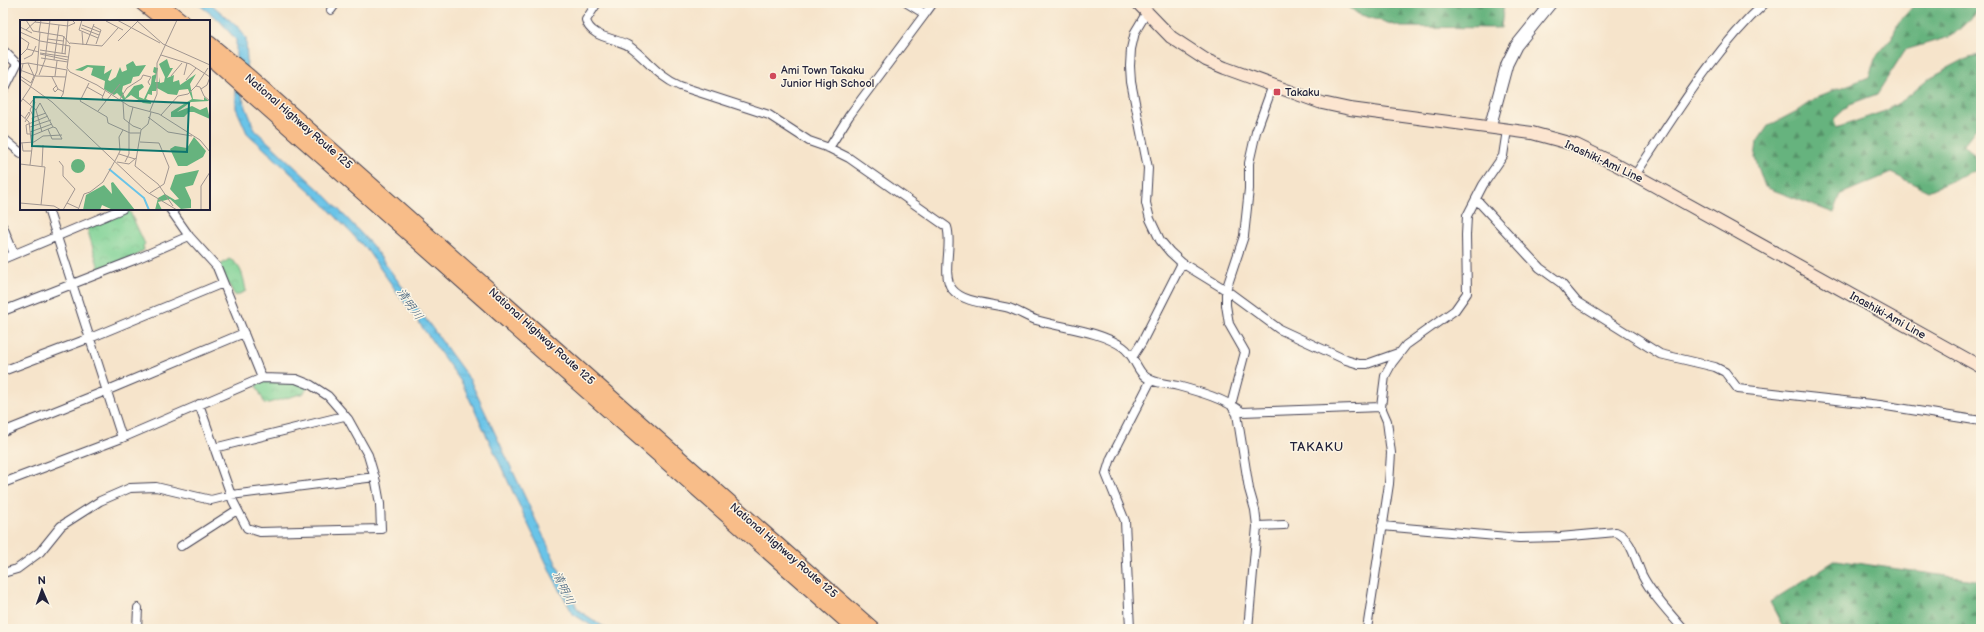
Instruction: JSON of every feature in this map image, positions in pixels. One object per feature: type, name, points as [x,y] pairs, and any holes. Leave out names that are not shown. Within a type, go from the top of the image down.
[{"type":"highway","points":[[142,3],[164,20]]},
{"type":"highway","points":[[160,3],[181,20]]},
{"type":"highway","name":"National Highway Route 125","points":[[210,44],[226,64],[873,629]]},
{"type":"highway","name":"National Highway Route 125","points":[[210,57],[226,64]]},
{"type":"highway","name":"National Highway Route 125","points":[[250,85],[855,629]]},
{"type":"main road","name":"Inashiki-Ami Line","points":[[1143,7],[1171,36],[1206,60],[1322,103],[1350,109],[1490,127],[1553,138],[1576,145],[1635,175],[1981,367]]},
{"type":"street","points":[[597,3],[586,20],[587,24],[597,33],[628,46],[667,80],[680,86],[758,110],[786,124],[809,141],[830,148],[849,158],[947,227],[950,235],[947,273],[949,285],[960,296],[1009,308],[1034,319],[1106,338],[1123,347],[1132,356],[1142,375],[1151,380],[1179,386],[1231,404],[1242,412],[1381,407]]},
{"type":"street","points":[[907,3],[924,14]]},
{"type":"street","points":[[830,148],[849,116],[933,3]]},
{"type":"street","points":[[1490,127],[1507,64],[1516,46],[1551,3]]},
{"type":"street","points":[[1635,175],[1715,57],[1732,36],[1765,3]]},
{"type":"street","points":[[1143,7],[1131,49],[1131,82],[1148,168],[1146,203],[1150,219],[1160,240],[1182,263],[1226,290],[1279,329],[1346,360],[1367,364],[1398,353]]},
{"type":"street","points":[[3,50],[17,64],[3,92]]},
{"type":"street","points":[[1231,404],[1245,352],[1230,324],[1226,305],[1226,290],[1244,236],[1249,189],[1249,163],[1256,132],[1273,85]]},
{"type":"street","points":[[1368,629],[1389,484],[1391,453],[1387,421],[1381,407],[1385,376],[1398,353],[1406,345],[1455,310],[1467,293],[1466,223],[1476,199],[1503,156],[1507,130]]},
{"type":"street","points":[[3,138],[20,152]]},
{"type":"street","points":[[1476,199],[1540,268],[1562,283],[1577,302],[1660,354],[1715,367],[1725,372],[1738,389],[1842,400],[1981,421]]},
{"type":"street","points":[[48,210],[108,390],[122,438]]},
{"type":"street","points":[[171,210],[189,236],[217,268],[262,378]]},
{"type":"street","points":[[3,259],[57,236],[109,211]]},
{"type":"street","points":[[3,227],[14,254]]},
{"type":"street","points":[[3,311],[189,236]]},
{"type":"street","points":[[1132,356],[1142,342],[1182,263]]},
{"type":"street","points":[[3,371],[90,338],[223,283]]},
{"type":"street","points":[[3,432],[244,333]]},
{"type":"street","points":[[3,483],[122,438],[199,404],[262,378],[296,379],[311,385],[328,396],[344,416],[368,455],[375,477],[380,504],[381,529],[260,532],[247,528],[231,495],[199,404]]},
{"type":"street","points":[[1130,629],[1125,521],[1106,474],[1111,458],[1151,380]]},
{"type":"street","points":[[1231,404],[1238,414],[1249,489],[1255,510],[1257,526],[1248,629]]},
{"type":"street","points":[[214,448],[344,416]]},
{"type":"street","points":[[3,573],[16,569],[40,552],[61,526],[100,501],[130,488],[156,487],[211,500],[231,495],[375,477]]},
{"type":"street","points":[[181,546],[237,510]]},
{"type":"street","points":[[1257,526],[1284,525]]},
{"type":"street","points":[[1382,526],[1519,538],[1560,537],[1616,532],[1623,535],[1632,549],[1642,575],[1653,594],[1683,629]]},
{"type":"street","points":[[137,629],[138,608]]},
{"type":"green space","points":[[1338,3],[1504,3],[1501,28],[1401,27],[1358,14],[1345,4]]},
{"type":"green space","points":[[1916,3],[1981,3],[1981,9],[1952,36],[1905,50],[1877,94],[1850,104],[1834,119],[1836,128],[1885,111],[1905,99],[1931,77],[1969,57],[1981,55],[1981,122],[1964,144],[1974,155],[1977,170],[1928,191],[1891,173],[1841,194],[1834,213],[1765,187],[1755,158],[1757,142],[1768,126],[1797,111],[1819,96],[1869,77],[1875,58],[1891,39],[1898,23]]},
{"type":"green space","points":[[129,210],[145,244],[143,246],[144,250],[134,257],[99,269],[87,228]]},
{"type":"green space","points":[[229,259],[240,268],[246,291],[235,296],[219,266]]},
{"type":"green space","points":[[263,380],[295,382],[308,387],[304,393],[265,404],[256,385]]},
{"type":"green space","points":[[1836,560],[1981,581],[1981,629],[1784,629],[1770,602]]},
{"type":"water","name":"清明川","points":[[197,3],[210,3],[241,30],[246,39],[247,61],[242,97],[255,130],[327,197],[371,244],[470,380],[578,610],[607,629],[597,629],[573,614],[552,575],[462,383],[367,250],[322,202],[247,133],[236,108],[236,40],[220,21]]},
{"type":"place","name":"Ami Town Takaku Junior High School","points":[[773,76]]},
{"type":"place","name":"Takaku","points":[[1277,92]]},
{"type":"district","name":"TAKAKU","points":[[1317,446]]}]
